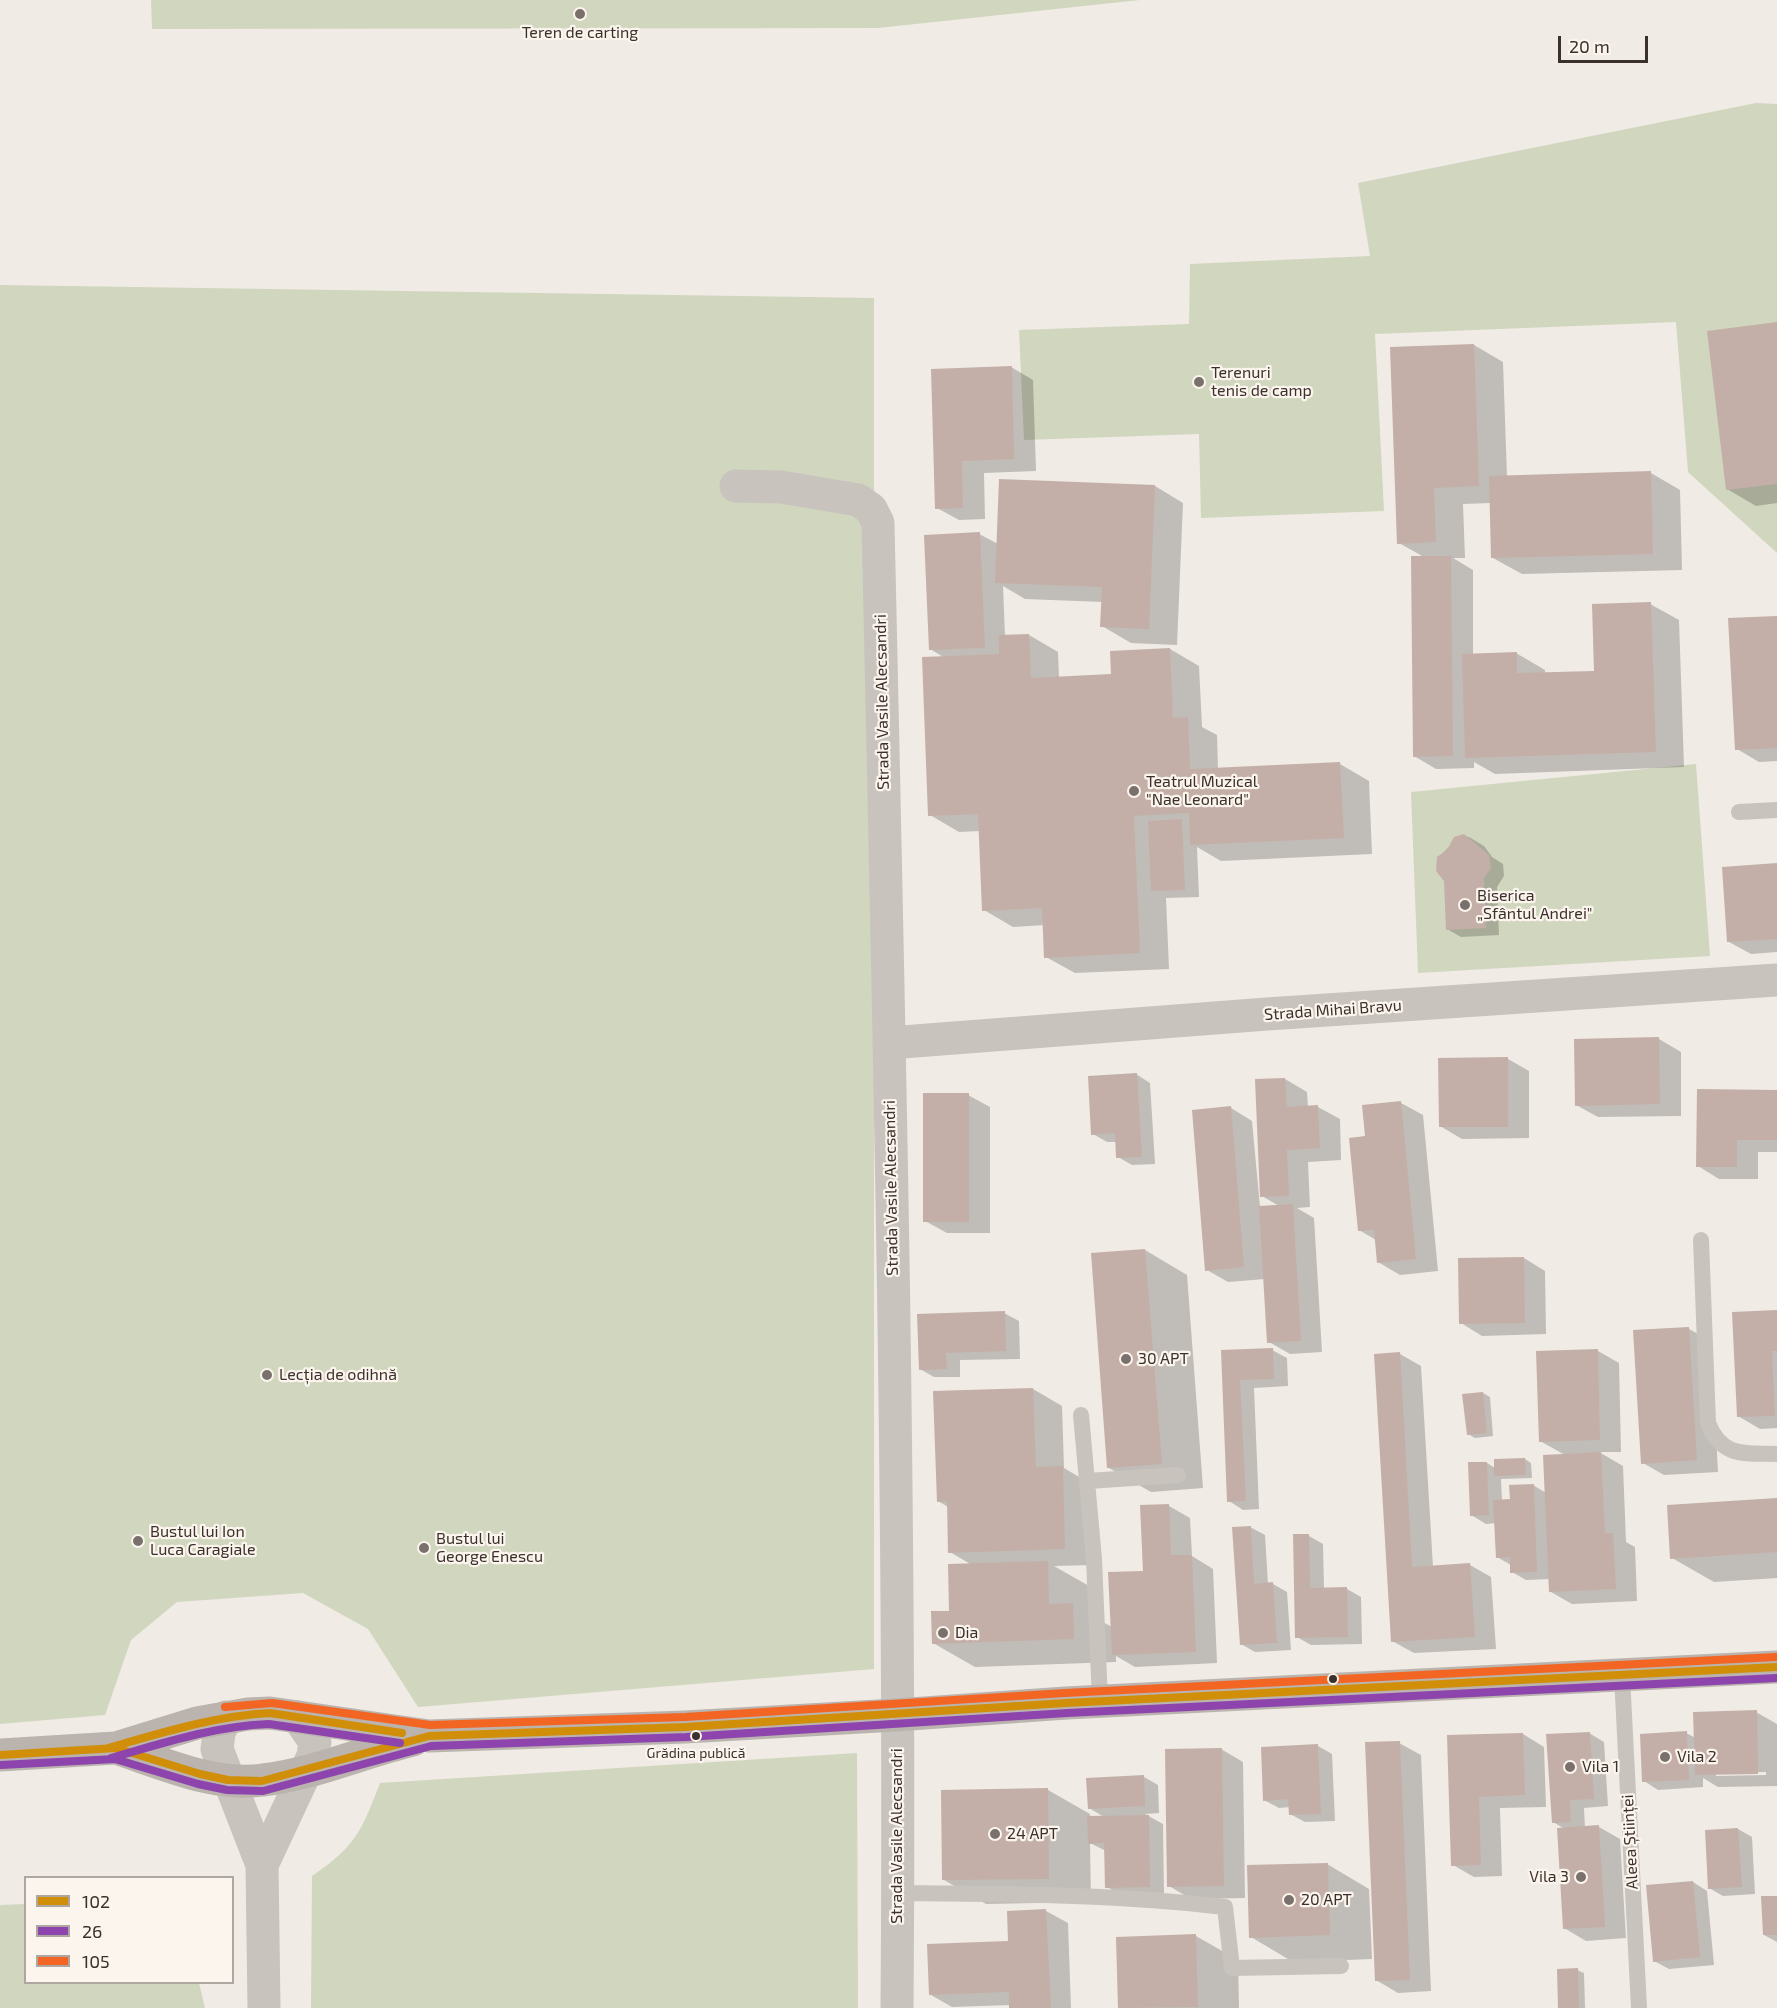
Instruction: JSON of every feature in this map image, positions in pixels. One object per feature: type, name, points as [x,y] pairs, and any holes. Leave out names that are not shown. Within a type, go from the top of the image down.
[{"type":"main road","points":[[0,1755],[116,1748],[151,1735],[226,1717],[270,1713],[429,1736],[896,1715],[1100,1701],[1777,1667]]},
{"type":"main road","points":[[116,1748],[171,1766],[228,1780],[262,1781],[429,1736]]},
{"type":"street","name":"Strada Vasile Alecsandri","points":[[736,486],[780,487],[858,500],[871,509],[878,523],[889,1043],[897,2008]]},
{"type":"street","name":"Strada Mihai Bravu","points":[[889,1043],[1279,1013],[1777,980]]},
{"type":"street","points":[[226,1717],[219,1733],[217,1749],[262,1865],[264,2008]]},
{"type":"street","points":[[262,1865],[313,1756],[315,1743],[298,1717]]},
{"type":"lane","points":[[1739,812],[1777,810]]},
{"type":"lane","points":[[1701,1240],[1708,1423],[1715,1439],[1726,1449],[1743,1453],[1777,1454]]},
{"type":"lane","points":[[1081,1415],[1088,1481],[1100,1701]]},
{"type":"lane","points":[[1088,1481],[1178,1475]]},
{"type":"lane","name":"Aleea Științei","points":[[1622,1676],[1639,2008]]},
{"type":"lane","points":[[897,1893],[1083,1895],[1159,1899],[1225,1907],[1232,1968],[1341,1966]]},
{"type":"green space","name":"Teren de carting","points":[[151,0],[1140,0],[878,28],[152,29]]},
{"type":"green space","points":[[1756,103],[1777,104],[1777,553],[1688,472],[1676,322],[1375,334],[1384,511],[1201,518],[1199,434],[1024,440],[1019,330],[1189,324],[1190,264],[1370,256],[1358,183]]},
{"type":"green space","points":[[0,285],[874,298],[874,1669],[418,1707],[368,1629],[303,1593],[177,1602],[131,1640],[105,1715],[0,1724]]},
{"type":"green space","points":[[1696,764],[1710,956],[1418,973],[1411,792]]},
{"type":"green space","points":[[857,1753],[858,2008],[311,2008],[312,1876],[339,1856],[355,1837],[368,1814],[380,1783]]},
{"type":"green space","points":[[24,1904],[24,1984],[199,1984],[205,2008],[0,2008],[0,1905]]},
{"type":"building","points":[[1777,322],[1777,484],[1726,490],[1707,331]]},
{"type":"building","points":[[1474,344],[1479,486],[1434,488],[1436,542],[1397,544],[1390,347]]},
{"type":"building","points":[[1012,366],[1014,459],[962,461],[963,508],[935,509],[931,369]]},
{"type":"building","points":[[1651,471],[1653,554],[1491,558],[1489,476]]},
{"type":"building","points":[[999,479],[1155,485],[1149,629],[1100,627],[1102,587],[995,583]]},
{"type":"building","points":[[980,532],[985,648],[929,650],[924,535]]},
{"type":"building","points":[[1411,556],[1451,556],[1453,756],[1413,757]]},
{"type":"building","points":[[1651,602],[1656,752],[1465,758],[1462,654],[1517,652],[1517,673],[1594,671],[1592,604]]},
{"type":"building","points":[[1777,616],[1777,748],[1735,750],[1728,618]]},
{"type":"building","name":"Teatrul Muzical \"Nae Leonard\"","points":[[1029,634],[1031,678],[1111,674],[1110,651],[1170,648],[1173,718],[1188,717],[1190,769],[1340,762],[1344,838],[1190,845],[1189,813],[1134,816],[1140,953],[1044,958],[1042,908],[982,911],[978,814],[928,816],[922,657],[999,654],[999,635]]},
{"type":"building","points":[[1182,819],[1185,890],[1151,891],[1148,821]]},
{"type":"building","name":"Biserica „Sfântul Andrei\"","points":[[1464,834],[1489,855],[1491,868],[1484,878],[1486,928],[1446,930],[1444,881],[1436,871],[1437,857],[1447,850],[1454,837]]},
{"type":"building","points":[[1777,863],[1777,939],[1727,942],[1722,867]]},
{"type":"building","points":[[1659,1037],[1660,1104],[1575,1106],[1574,1039]]},
{"type":"building","points":[[1508,1057],[1508,1127],[1439,1127],[1438,1058]]},
{"type":"building","points":[[1137,1073],[1142,1157],[1116,1158],[1115,1133],[1091,1135],[1088,1076]]},
{"type":"building","points":[[1285,1078],[1287,1107],[1318,1105],[1320,1148],[1287,1150],[1289,1196],[1260,1197],[1255,1079]]},
{"type":"building","points":[[1697,1089],[1777,1090],[1777,1140],[1737,1140],[1737,1167],[1696,1167]]},
{"type":"building","points":[[923,1093],[969,1093],[969,1222],[923,1222]]},
{"type":"building","points":[[1401,1101],[1416,1259],[1377,1263],[1374,1230],[1358,1231],[1349,1138],[1365,1136],[1362,1105]]},
{"type":"building","points":[[1231,1106],[1244,1267],[1205,1271],[1192,1110]]},
{"type":"building","points":[[1293,1204],[1301,1341],[1267,1343],[1259,1206]]},
{"type":"building","name":"30 APT","points":[[1145,1249],[1162,1464],[1107,1468],[1091,1253]]},
{"type":"building","points":[[1524,1257],[1525,1323],[1459,1324],[1458,1258]]},
{"type":"building","points":[[1777,1310],[1777,1351],[1772,1351],[1775,1416],[1737,1417],[1732,1312]]},
{"type":"building","points":[[1005,1311],[1006,1351],[946,1353],[947,1369],[919,1370],[917,1314]]},
{"type":"building","points":[[1689,1327],[1697,1460],[1641,1464],[1633,1330]]},
{"type":"building","points":[[1273,1348],[1274,1379],[1240,1380],[1246,1501],[1227,1502],[1221,1350]]},
{"type":"building","points":[[1598,1349],[1600,1440],[1539,1442],[1536,1351]]},
{"type":"building","points":[[1400,1352],[1412,1567],[1470,1563],[1475,1637],[1391,1642],[1374,1354]]},
{"type":"building","points":[[1033,1388],[1036,1467],[1063,1466],[1065,1549],[948,1553],[947,1501],[937,1502],[933,1391]]},
{"type":"building","points":[[1483,1392],[1487,1433],[1467,1435],[1462,1394]]},
{"type":"building","points":[[1601,1452],[1605,1533],[1613,1533],[1616,1589],[1549,1592],[1543,1455]]},
{"type":"building","points":[[1525,1458],[1526,1475],[1494,1476],[1494,1459]]},
{"type":"building","points":[[1468,1462],[1487,1462],[1489,1515],[1470,1516]]},
{"type":"building","points":[[1534,1484],[1537,1572],[1510,1573],[1510,1557],[1496,1558],[1493,1500],[1510,1499],[1509,1485]]},
{"type":"building","points":[[1777,1498],[1777,1552],[1670,1559],[1667,1505]]},
{"type":"building","points":[[1169,1504],[1171,1555],[1192,1555],[1196,1652],[1112,1655],[1108,1572],[1143,1571],[1140,1505]]},
{"type":"building","points":[[1251,1526],[1254,1584],[1273,1582],[1277,1643],[1240,1645],[1232,1527]]},
{"type":"building","points":[[1293,1534],[1309,1534],[1310,1588],[1347,1587],[1348,1637],[1295,1638]]},
{"type":"building","points":[[1048,1561],[1049,1604],[1073,1603],[1074,1639],[932,1644],[931,1611],[949,1611],[948,1564]]},
{"type":"building","points":[[1757,1710],[1758,1774],[1695,1775],[1693,1712]]},
{"type":"building","name":"Vila 2","points":[[1687,1731],[1689,1780],[1642,1782],[1640,1734]]},
{"type":"building","name":"Vila 1","points":[[1590,1732],[1594,1799],[1570,1800],[1571,1822],[1552,1823],[1546,1734]]},
{"type":"building","points":[[1523,1733],[1525,1795],[1479,1797],[1481,1865],[1451,1866],[1447,1735]]},
{"type":"building","points":[[1400,1741],[1410,1980],[1375,1981],[1365,1742]]},
{"type":"building","points":[[1318,1744],[1321,1814],[1289,1815],[1288,1799],[1263,1801],[1261,1747]]},
{"type":"building","points":[[1222,1748],[1224,1886],[1167,1887],[1165,1749]]},
{"type":"building","points":[[1144,1775],[1145,1806],[1088,1809],[1086,1778]]},
{"type":"building","name":"24 APT","points":[[1048,1788],[1049,1879],[942,1880],[941,1790]]},
{"type":"building","points":[[1149,1815],[1150,1887],[1105,1888],[1104,1843],[1088,1844],[1087,1816]]},
{"type":"building","name":"Vila 3","points":[[1599,1825],[1605,1927],[1563,1929],[1557,1828]]},
{"type":"building","points":[[1738,1828],[1742,1887],[1708,1889],[1705,1830]]},
{"type":"building","name":"20 APT","points":[[1328,1863],[1330,1935],[1249,1938],[1247,1865]]},
{"type":"building","points":[[1693,1881],[1700,1957],[1653,1962],[1646,1885]]},
{"type":"building","points":[[1761,1896],[1777,1896],[1777,1935],[1763,1935]]},
{"type":"building","points":[[1046,1909],[1051,2008],[1009,2008],[1009,1992],[929,1995],[927,1944],[1008,1941],[1007,1911]]},
{"type":"building","points":[[1196,1934],[1198,2007],[1118,2008],[1116,1937]]},
{"type":"building","points":[[1578,1968],[1579,2008],[1558,2008],[1557,1969]]},
{"type":"transit line","name":"105","points":[[225,1707],[272,1703],[430,1725],[685,1717],[1065,1693],[1776,1657]]},
{"type":"transit line","name":"102","points":[[0,1755],[116,1748],[200,1774],[228,1780],[262,1781],[429,1736],[685,1727],[1066,1703],[1777,1667]]},
{"type":"transit line","name":"26","points":[[1,1765],[115,1759],[198,1784],[227,1790],[263,1791],[431,1746],[686,1737],[1067,1713],[1777,1678]]},
{"type":"transit line","name":"102","points":[[108,1748],[208,1721],[270,1713],[402,1733]]},
{"type":"transit line","name":"26","points":[[111,1758],[170,1741],[249,1725],[269,1724],[400,1743]]},
{"type":"place","name":"Teren de carting","points":[[580,14]]},
{"type":"place","name":"Terenuri tenis de camp","points":[[1199,382]]},
{"type":"place","name":"Teatrul Muzical \"Nae Leonard\"","points":[[1134,791]]},
{"type":"place","name":"Biserica „Sfântul Andrei\"","points":[[1465,905]]},
{"type":"place","name":"30 APT","points":[[1126,1359]]},
{"type":"place","name":"Lecția de odihnă","points":[[267,1375]]},
{"type":"place","name":"Bustul lui Ion Luca Caragiale","points":[[138,1541]]},
{"type":"place","name":"Bustul lui George Enescu","points":[[424,1548]]},
{"type":"place","name":"Dia","points":[[943,1633]]},
{"type":"place","name":"Grădina publică","points":[[696,1736]]},
{"type":"place","name":"Vila 2","points":[[1665,1757]]},
{"type":"place","name":"Vila 1","points":[[1570,1767]]},
{"type":"place","name":"24 APT","points":[[995,1834]]},
{"type":"place","name":"Vila 3","points":[[1581,1877]]},
{"type":"place","name":"20 APT","points":[[1289,1900]]}]
